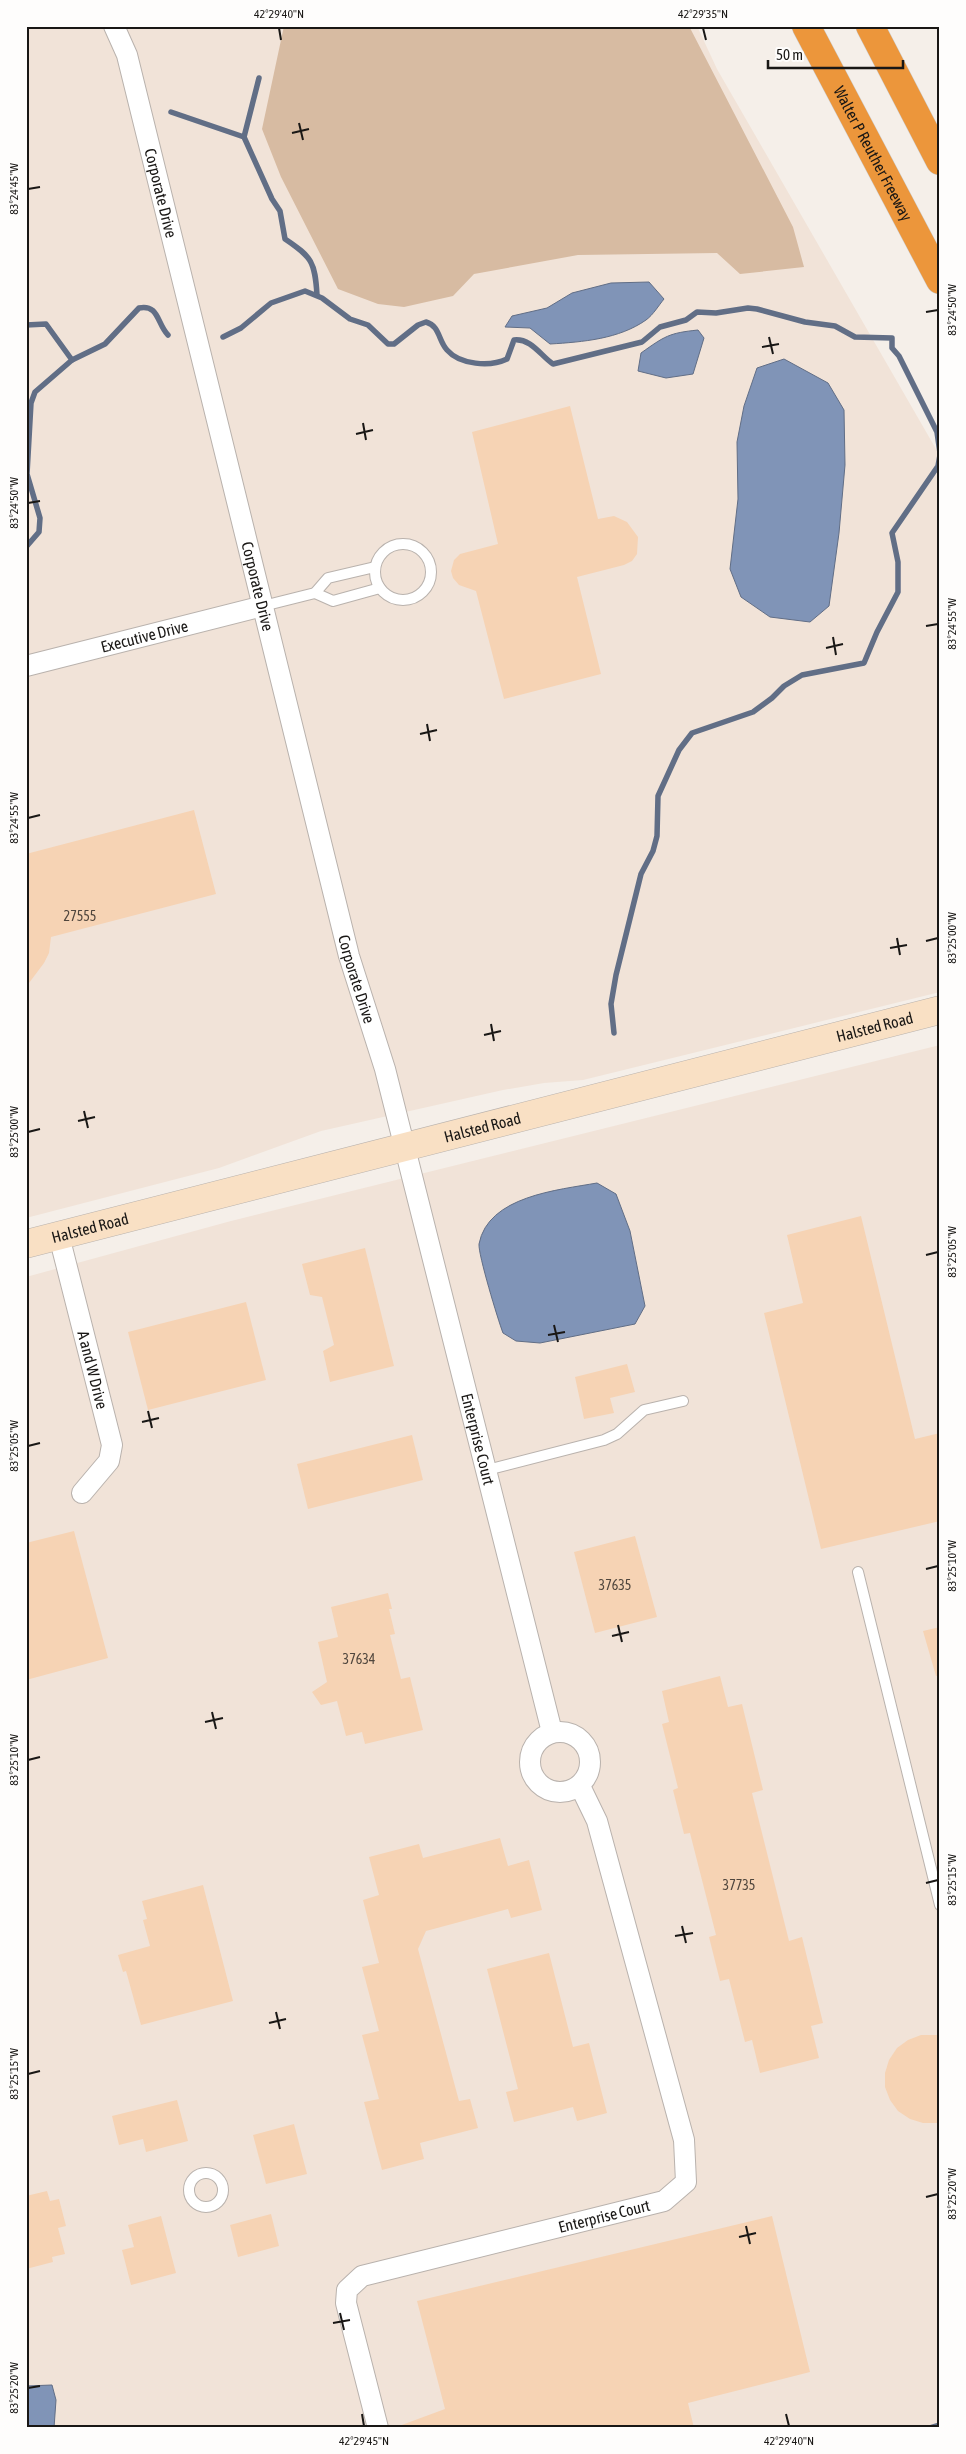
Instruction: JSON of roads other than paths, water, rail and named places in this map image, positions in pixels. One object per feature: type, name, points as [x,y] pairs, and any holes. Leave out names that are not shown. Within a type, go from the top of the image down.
[{"type":"highway","name":"Walter P Reuther Freeway","points":[[806,26],[940,280]]},
{"type":"highway","points":[[870,26],[940,161]]},
{"type":"street","name":"Corporate Drive","points":[[114,26],[127,56],[176,261],[349,956],[385,1069],[405,1146]]},
{"type":"street","name":"Executive Drive","points":[[26,666],[263,606]]},
{"type":"street","name":"Halsted Road","points":[[26,1244],[940,1010]]},
{"type":"street","name":"Enterprise Court","points":[[405,1146],[552,1732]]},
{"type":"street","name":"A and W Drive","points":[[59,1236],[112,1445],[109,1461],[82,1493]]},
{"type":"street","points":[[564,1731],[575,1735],[585,1743],[590,1754],[591,1766],[587,1777],[580,1786],[569,1792],[557,1793],[546,1789],[534,1776],[530,1758],[534,1747],[541,1738],[552,1732],[564,1731]]},
{"type":"street","name":"Enterprise Court","points":[[378,2428],[346,2303],[347,2290],[362,2276],[664,2201],[686,2182],[684,2140],[597,1821],[580,1786]]},
{"type":"lane","points":[[397,544],[408,544],[418,548],[426,556],[430,566],[431,577],[427,587],[419,595],[409,600],[398,600],[388,596],[380,588],[376,578],[376,567],[379,557],[387,549],[397,544]]},
{"type":"lane","points":[[315,594],[328,578],[376,567]]},
{"type":"lane","points":[[263,606],[315,594],[333,601],[380,588]]},
{"type":"lane","points":[[487,1470],[604,1440],[617,1434],[644,1410],[683,1401]]},
{"type":"lane","points":[[858,1572],[940,1905]]},
{"type":"water","points":[[649,282],[664,299],[646,320],[612,335],[588,341],[550,344],[530,328],[505,327],[512,316],[547,308],[572,293],[611,283]]},
{"type":"water","points":[[698,330],[704,338],[693,374],[666,378],[638,371],[641,353],[649,347],[674,334]]},
{"type":"water","points":[[784,359],[828,383],[844,410],[845,465],[839,533],[829,606],[810,622],[770,617],[741,597],[730,569],[738,499],[737,442],[744,406],[757,368]]},
{"type":"water","points":[[597,1183],[616,1194],[630,1231],[645,1306],[635,1324],[540,1343],[516,1341],[503,1333],[485,1273],[479,1244],[485,1228],[496,1215],[510,1205],[527,1198]]},
{"type":"water","points":[[52,2385],[56,2400],[54,2428],[26,2428],[26,2386]]},
{"type":"waterway","points":[[244,137],[259,78]]},
{"type":"waterway","points":[[171,112],[244,137],[272,199],[280,211],[285,239],[301,251],[310,261],[315,275],[317,295]]},
{"type":"waterway","points":[[223,337],[241,328],[271,303],[305,291],[322,298],[350,319],[368,325],[388,344],[394,344],[418,325],[426,322],[434,327],[447,350],[459,359],[467,362],[484,364],[500,362],[507,359],[514,340],[520,340],[531,345],[553,364],[642,342],[660,327],[686,320],[697,312],[716,313],[748,308],[757,309],[805,322],[835,326],[855,337],[892,338],[892,348],[899,356],[937,432],[940,453]]},
{"type":"waterway","points":[[26,547],[39,532],[40,518],[27,474],[31,403],[35,392],[72,360],[105,344],[139,308],[150,309],[154,312],[168,335]]},
{"type":"waterway","points":[[26,325],[46,324],[72,360]]},
{"type":"waterway","points":[[614,1033],[611,1004],[616,975],[641,874],[653,851],[657,836],[658,796],[679,750],[692,733],[753,712],[784,686],[802,675],[864,663],[877,632],[898,592],[898,562],[892,533],[938,466],[940,455]]},
{"type":"waterway","points":[[930,2428],[940,2425]]}]
